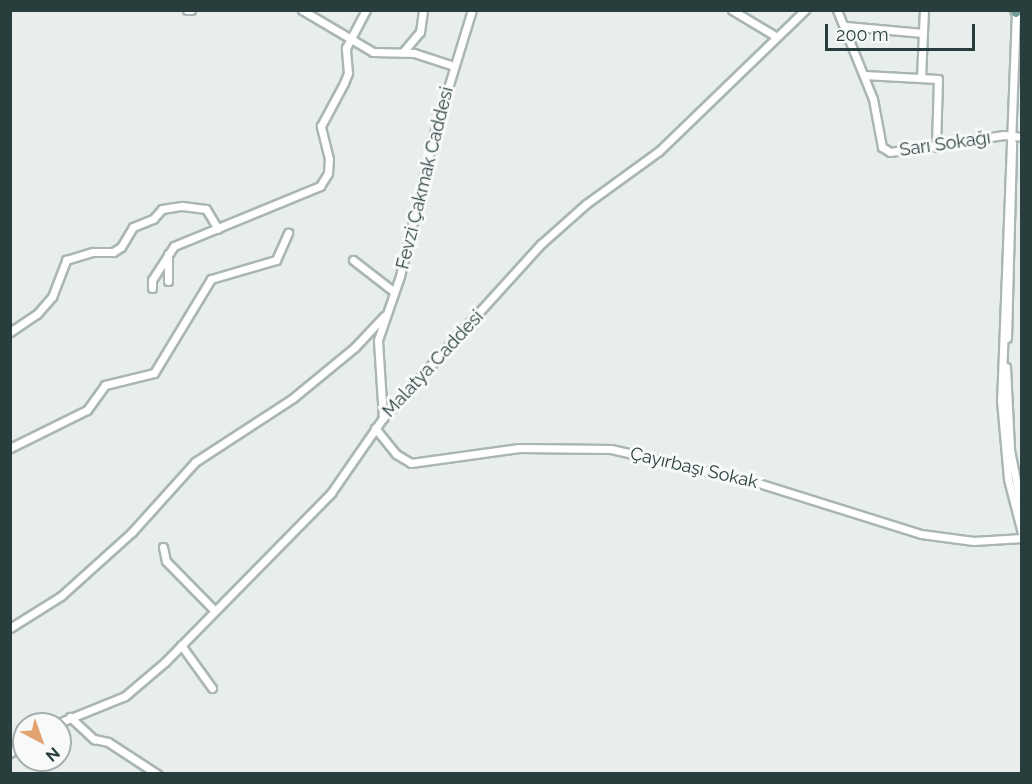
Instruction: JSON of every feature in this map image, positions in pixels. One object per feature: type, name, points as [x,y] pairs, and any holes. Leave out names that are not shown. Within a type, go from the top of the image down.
[{"type":"street","points":[[302,10],[373,52],[403,52],[454,66]]},
{"type":"street","points":[[152,288],[152,280],[168,252],[289,197],[314,190],[325,181],[329,159],[321,126],[348,74],[349,39],[366,10]]},
{"type":"street","points":[[403,52],[420,32],[423,10]]},
{"type":"street","name":"Fevzi Çakmak Caddesi","points":[[383,418],[378,340],[417,216],[428,156],[472,10]]},
{"type":"street","points":[[732,10],[777,37]]},
{"type":"street","name":"Malatya Caddesi","points":[[72,716],[130,692],[181,645],[331,494],[383,418],[540,244],[586,204],[659,151],[805,10]]},
{"type":"street","name":"Sarı Sokağı","points":[[837,10],[846,26],[864,75],[882,147],[890,153],[1010,134],[1022,136]]},
{"type":"street","points":[[921,78],[924,10]]},
{"type":"street","points":[[1016,11],[1018,76],[1010,134],[1001,400],[1008,479],[1022,533]]},
{"type":"street","points":[[846,26],[923,33]]},
{"type":"street","points":[[864,75],[938,80],[936,147]]},
{"type":"street","points":[[1010,134],[1013,158],[1006,402],[1011,464],[1022,510]]},
{"type":"street","points":[[1013,158],[1022,161]]},
{"type":"street","points":[[10,332],[37,314],[52,297],[66,260],[93,252],[113,252],[121,247],[133,227],[153,219],[162,210],[182,206],[206,210],[218,229]]},
{"type":"street","points":[[10,448],[87,410],[105,385],[154,374],[211,279],[276,260],[288,233]]},
{"type":"street","points":[[168,252],[168,281]]},
{"type":"street","points":[[353,260],[393,291]]},
{"type":"street","points":[[10,628],[61,596],[132,532],[195,462],[287,402],[355,347],[384,316]]},
{"type":"street","name":"Çayırbaşı Sokak","points":[[375,428],[396,454],[411,463],[519,448],[610,449],[755,482],[921,534],[975,541],[1022,538]]},
{"type":"street","points":[[163,547],[166,561],[214,610]]},
{"type":"street","points":[[181,645],[212,688]]},
{"type":"street","points":[[72,719],[94,739],[108,742],[157,774]]}]
